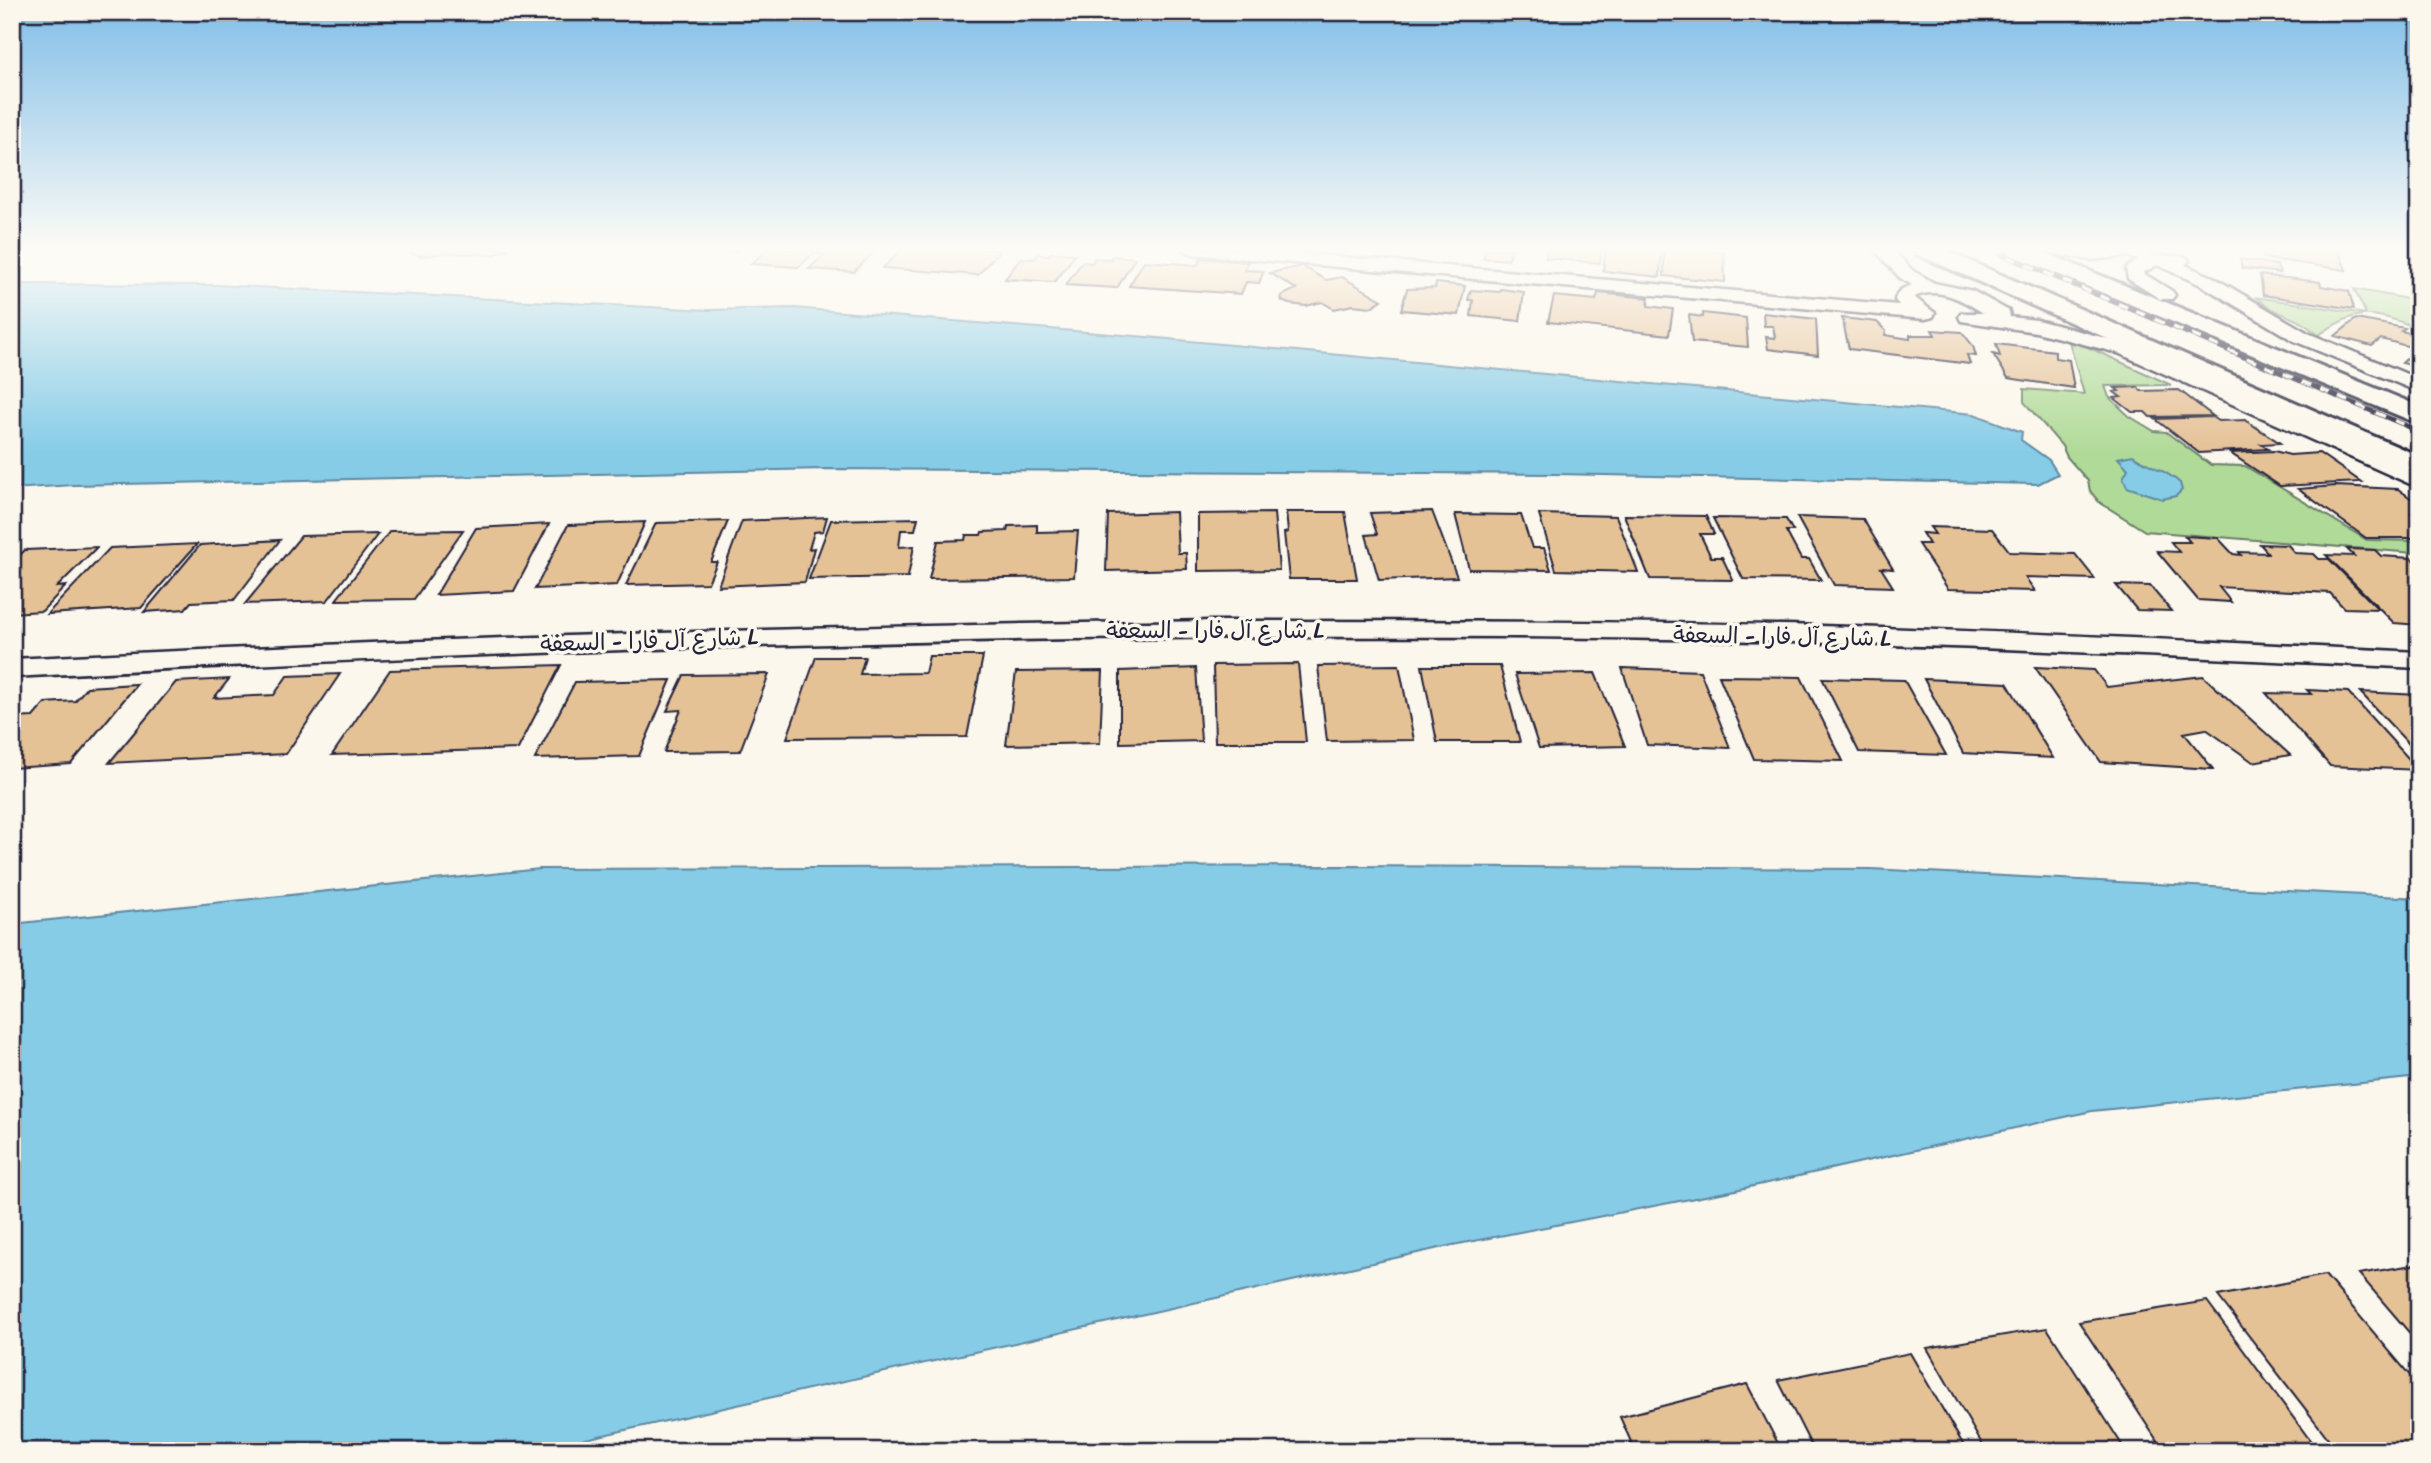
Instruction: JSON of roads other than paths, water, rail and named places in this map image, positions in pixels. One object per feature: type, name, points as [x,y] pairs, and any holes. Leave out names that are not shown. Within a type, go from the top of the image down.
[{"type":"street","points":[[2004,317],[2085,336],[2134,352],[2419,481]]},
{"type":"street","points":[[2080,317],[2419,467]]},
{"type":"street","points":[[2106,317],[2419,448]]},
{"type":"street","points":[[2181,317],[2419,416]]},
{"type":"street","points":[[2221,317],[2419,397]]},
{"type":"street","points":[[2268,317],[2301,337],[2419,386]]},
{"type":"street","name":"شارع آل فارا - السعفة L","points":[[12,668],[626,640],[1302,629],[1886,638],[2419,660]]},
{"type":"water","points":[[12,317],[907,317],[1974,414],[2022,432],[2021,440],[2049,460],[2058,474],[2038,484],[1555,474],[826,469],[74,485],[12,489]]},
{"type":"water","points":[[2133,455],[2175,479],[2182,490],[2176,496],[2162,499],[2127,487],[2123,478],[2128,469],[2118,458]]},
{"type":"water","points":[[1341,866],[1871,869],[2419,898],[2419,1077],[2092,1111],[1731,1191],[1453,1245],[532,1451],[12,1451],[12,924],[540,869]]},
{"type":"railway","points":[[2150,317],[2419,431]]}]
